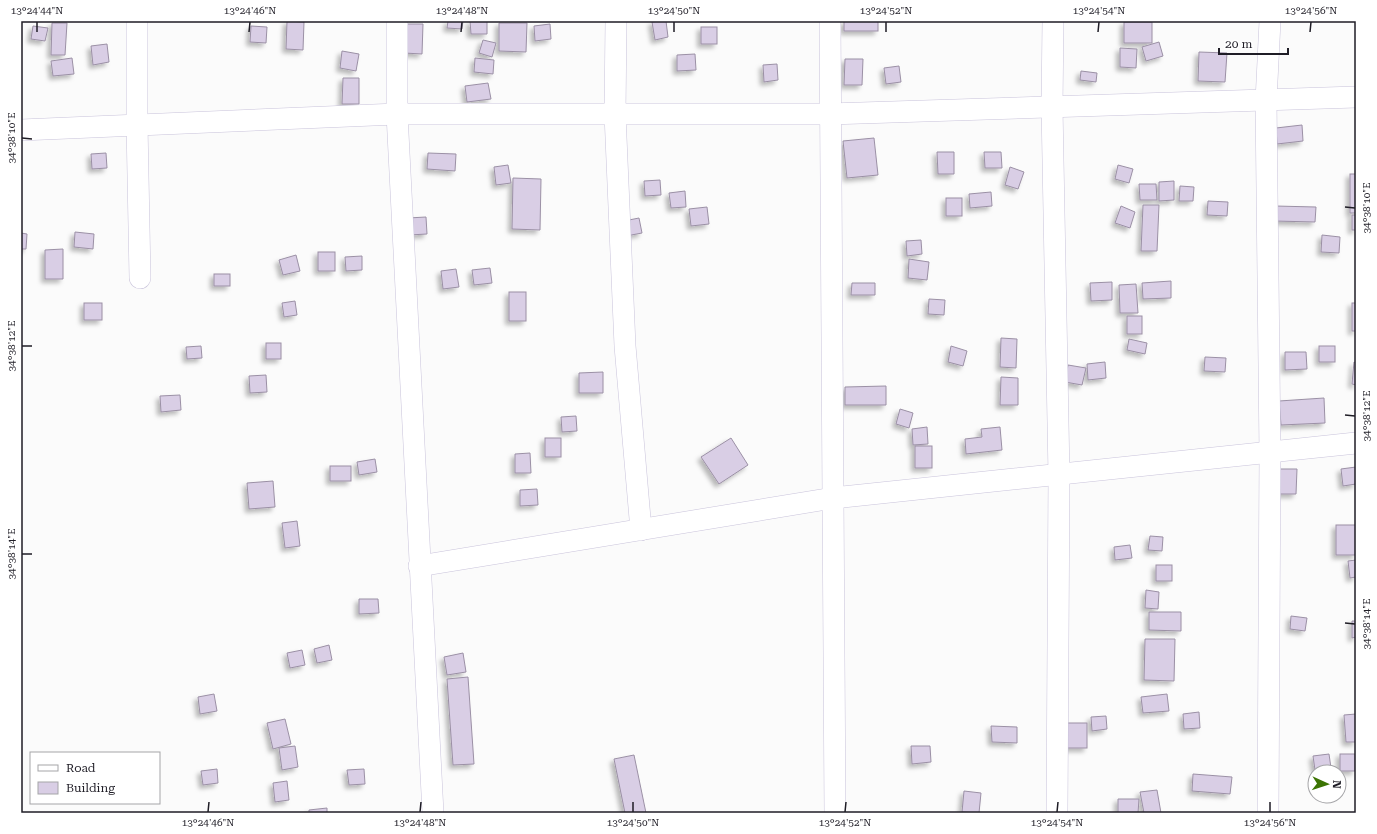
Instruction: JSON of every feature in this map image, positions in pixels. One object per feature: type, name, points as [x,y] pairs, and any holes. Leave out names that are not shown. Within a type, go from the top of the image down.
[{"type":"street","points":[[137,21],[137,124],[140,278]]},
{"type":"street","points":[[396,21],[397,114],[433,813]]},
{"type":"street","points":[[616,21],[615,114],[626,346],[641,530]]},
{"type":"street","points":[[830,21],[829,114],[835,813]]},
{"type":"street","points":[[1053,21],[1052,108],[1059,475],[1057,813]]},
{"type":"street","points":[[1268,813],[1270,453],[1266,101],[1270,21]]},
{"type":"street","points":[[21,130],[397,114],[829,114],[1356,97]]},
{"type":"street","points":[[420,566],[833,498],[1356,443]]},
{"type":"building","points":[[287,21],[304,22],[303,50],[286,49]]},
{"type":"building","points":[[448,21],[463,21],[462,29],[447,28]]},
{"type":"building","points":[[470,21],[487,21],[487,34],[471,34]]},
{"type":"building","points":[[666,21],[668,37],[655,40],[652,22]]},
{"type":"building","points":[[844,21],[878,21],[878,31],[844,31]]},
{"type":"building","points":[[1124,22],[1152,22],[1152,43],[1124,43]]},
{"type":"building","points":[[52,23],[67,23],[65,55],[51,55]]},
{"type":"building","points":[[499,23],[527,23],[526,52],[499,51]]},
{"type":"building","points":[[405,24],[423,24],[422,54],[404,53]]},
{"type":"building","points":[[550,24],[551,39],[535,41],[534,26]]},
{"type":"building","points":[[33,26],[48,28],[45,41],[31,39]]},
{"type":"building","points":[[251,26],[267,27],[266,43],[250,42]]},
{"type":"building","points":[[701,27],[717,27],[717,44],[701,44]]},
{"type":"building","points":[[483,40],[496,43],[492,57],[479,53]]},
{"type":"building","points":[[1159,42],[1163,56],[1146,61],[1142,47]]},
{"type":"building","points":[[107,44],[109,62],[93,65],[91,46]]},
{"type":"building","points":[[1120,48],[1137,49],[1136,68],[1120,67]]},
{"type":"building","points":[[342,51],[359,54],[356,71],[340,68]]},
{"type":"building","points":[[1199,52],[1227,53],[1225,82],[1198,81]]},
{"type":"building","points":[[695,54],[696,70],[677,71],[677,55]]},
{"type":"building","points":[[72,58],[74,74],[53,76],[51,61]]},
{"type":"building","points":[[475,58],[494,60],[493,74],[474,72]]},
{"type":"building","points":[[845,59],[863,59],[862,85],[844,85]]},
{"type":"building","points":[[777,64],[778,80],[764,82],[763,65]]},
{"type":"building","points":[[899,66],[901,82],[886,84],[884,68]]},
{"type":"building","points":[[1081,71],[1097,73],[1096,82],[1080,80]]},
{"type":"building","points":[[343,78],[359,78],[359,104],[342,104]]},
{"type":"building","points":[[488,83],[491,99],[467,102],[465,86]]},
{"type":"building","points":[[1302,125],[1303,141],[1277,144],[1276,128]]},
{"type":"building","points":[[874,138],[878,175],[847,178],[843,141]]},
{"type":"building","points":[[937,152],[954,152],[954,174],[938,174]]},
{"type":"building","points":[[984,152],[1001,152],[1002,168],[985,168]]},
{"type":"building","points":[[106,153],[107,168],[92,169],[91,154]]},
{"type":"building","points":[[428,153],[456,154],[455,171],[427,169]]},
{"type":"building","points":[[508,165],[511,183],[496,185],[494,167]]},
{"type":"building","points":[[1118,165],[1133,169],[1129,183],[1115,179]]},
{"type":"building","points":[[1010,167],[1024,172],[1018,189],[1005,185]]},
{"type":"building","points":[[1350,174],[1356,174],[1356,213],[1350,213]]},
{"type":"building","points":[[513,178],[541,179],[540,230],[512,229]]},
{"type":"building","points":[[660,180],[661,195],[645,196],[644,181]]},
{"type":"building","points":[[1174,181],[1174,200],[1159,201],[1159,182]]},
{"type":"building","points":[[1139,184],[1156,184],[1157,200],[1140,200]]},
{"type":"building","points":[[1180,186],[1194,187],[1193,201],[1179,201]]},
{"type":"building","points":[[685,191],[686,207],[671,208],[669,193]]},
{"type":"building","points":[[991,192],[992,206],[970,208],[969,194]]},
{"type":"building","points":[[946,198],[962,198],[962,216],[946,216]]},
{"type":"building","points":[[1208,201],[1228,202],[1227,216],[1207,215]]},
{"type":"building","points":[[1143,205],[1159,205],[1157,251],[1141,251]]},
{"type":"building","points":[[1121,206],[1135,212],[1130,228],[1115,223]]},
{"type":"building","points":[[1275,206],[1316,207],[1315,222],[1274,221]]},
{"type":"building","points":[[707,207],[709,224],[691,226],[689,209]]},
{"type":"building","points":[[1352,215],[1356,215],[1356,230],[1352,230]]},
{"type":"building","points":[[426,217],[427,234],[409,235],[408,218]]},
{"type":"building","points":[[639,218],[642,233],[626,236],[624,221]]},
{"type":"building","points":[[75,232],[94,234],[93,249],[74,247]]},
{"type":"building","points":[[21,233],[27,234],[26,249],[21,249]]},
{"type":"building","points":[[1322,235],[1340,237],[1339,253],[1321,252]]},
{"type":"building","points":[[921,240],[922,254],[907,256],[906,241]]},
{"type":"building","points":[[63,249],[63,279],[45,279],[45,250]]},
{"type":"building","points":[[318,252],[335,252],[335,271],[318,271]]},
{"type":"building","points":[[296,255],[300,271],[283,275],[279,260]]},
{"type":"building","points":[[362,256],[362,270],[346,271],[345,257]]},
{"type":"building","points":[[909,259],[929,262],[927,280],[908,278]]},
{"type":"building","points":[[490,268],[492,283],[474,285],[472,270]]},
{"type":"building","points":[[456,269],[459,287],[443,289],[441,271]]},
{"type":"building","points":[[214,274],[230,274],[230,286],[214,286]]},
{"type":"building","points":[[1171,281],[1171,298],[1143,299],[1142,283]]},
{"type":"building","points":[[1112,282],[1112,300],[1091,301],[1090,283]]},
{"type":"building","points":[[852,283],[875,283],[875,295],[851,295]]},
{"type":"building","points":[[1136,284],[1138,313],[1120,313],[1119,285]]},
{"type":"building","points":[[509,292],[526,292],[526,321],[509,321]]},
{"type":"building","points":[[929,299],[945,300],[944,315],[928,314]]},
{"type":"building","points":[[295,301],[297,315],[284,317],[282,303]]},
{"type":"building","points":[[84,303],[102,303],[102,320],[84,320]]},
{"type":"building","points":[[1352,303],[1356,303],[1356,331],[1352,331]]},
{"type":"building","points":[[1127,316],[1142,316],[1142,334],[1127,334]]},
{"type":"building","points":[[1001,338],[1017,339],[1016,368],[1000,367]]},
{"type":"building","points":[[1129,339],[1147,343],[1145,354],[1127,350]]},
{"type":"building","points":[[266,343],[281,343],[281,359],[266,359]]},
{"type":"building","points":[[201,346],[202,358],[187,359],[186,347]]},
{"type":"building","points":[[951,346],[967,351],[963,366],[948,362]]},
{"type":"building","points":[[1319,346],[1335,346],[1335,362],[1319,362]]},
{"type":"building","points":[[1285,352],[1306,352],[1307,369],[1285,370]]},
{"type":"building","points":[[1205,357],[1226,358],[1225,372],[1204,371]]},
{"type":"building","points":[[1105,362],[1106,378],[1088,380],[1087,364]]},
{"type":"building","points":[[1354,362],[1356,363],[1356,385],[1352,384]]},
{"type":"building","points":[[1068,365],[1086,368],[1082,385],[1065,382]]},
{"type":"building","points":[[603,372],[603,393],[579,393],[579,373]]},
{"type":"building","points":[[266,375],[267,392],[250,393],[249,376]]},
{"type":"building","points":[[1001,377],[1018,378],[1018,405],[1000,405]]},
{"type":"building","points":[[886,386],[886,405],[845,405],[845,387]]},
{"type":"building","points":[[180,395],[181,410],[161,412],[160,396]]},
{"type":"building","points":[[1324,398],[1325,423],[1281,425],[1279,401]]},
{"type":"building","points":[[900,409],[913,413],[909,428],[896,424]]},
{"type":"building","points":[[576,416],[577,431],[562,432],[561,417]]},
{"type":"building","points":[[927,427],[928,444],[913,445],[912,429]]},
{"type":"building","points":[[1000,427],[1002,450],[966,454],[965,439],[982,437],[981,429]]},
{"type":"building","points":[[545,438],[561,438],[561,457],[545,457]]},
{"type":"building","points":[[731,438],[748,465],[719,484],[701,457]]},
{"type":"building","points":[[915,446],[932,446],[932,468],[915,468]]},
{"type":"building","points":[[530,453],[531,473],[515,473],[515,454]]},
{"type":"building","points":[[375,459],[377,472],[359,475],[357,462]]},
{"type":"building","points":[[330,466],[351,466],[351,481],[330,481]]},
{"type":"building","points":[[1356,467],[1356,484],[1343,486],[1341,469]]},
{"type":"building","points":[[1275,469],[1297,469],[1296,494],[1274,494]]},
{"type":"building","points":[[273,481],[275,507],[249,509],[247,483]]},
{"type":"building","points":[[537,489],[538,505],[520,506],[520,490]]},
{"type":"building","points":[[297,521],[300,546],[285,548],[282,523]]},
{"type":"building","points":[[1336,525],[1356,525],[1356,555],[1336,555]]},
{"type":"building","points":[[1150,536],[1163,537],[1162,551],[1148,550]]},
{"type":"building","points":[[1130,545],[1132,558],[1115,560],[1114,547]]},
{"type":"building","points":[[1356,560],[1356,577],[1350,578],[1348,561]]},
{"type":"building","points":[[1156,565],[1172,565],[1172,581],[1156,581]]},
{"type":"building","points":[[1146,590],[1159,592],[1158,609],[1145,608]]},
{"type":"building","points":[[359,599],[378,599],[379,613],[359,614]]},
{"type":"building","points":[[1149,612],[1181,612],[1181,631],[1149,630]]},
{"type":"building","points":[[1291,616],[1307,618],[1305,631],[1290,629]]},
{"type":"building","points":[[1352,621],[1356,621],[1356,637],[1352,638]]},
{"type":"building","points":[[1145,639],[1175,639],[1174,681],[1144,680]]},
{"type":"building","points":[[329,645],[332,660],[317,663],[314,649]]},
{"type":"building","points":[[302,650],[305,665],[290,668],[287,653]]},
{"type":"building","points":[[463,653],[466,672],[447,675],[444,657]]},
{"type":"building","points":[[468,677],[474,764],[453,765],[447,679]]},
{"type":"building","points":[[214,694],[217,711],[200,714],[198,697]]},
{"type":"building","points":[[1167,694],[1169,711],[1143,713],[1141,697]]},
{"type":"building","points":[[1199,712],[1200,728],[1184,729],[1183,714]]},
{"type":"building","points":[[1356,714],[1356,742],[1346,742],[1344,715]]},
{"type":"building","points":[[1106,716],[1107,729],[1092,731],[1091,717]]},
{"type":"building","points":[[285,719],[291,744],[273,749],[267,723]]},
{"type":"building","points":[[1061,723],[1087,723],[1087,748],[1061,748]]},
{"type":"building","points":[[991,726],[1017,727],[1017,743],[992,742]]},
{"type":"building","points":[[295,746],[298,767],[282,770],[279,748]]},
{"type":"building","points":[[911,746],[930,746],[931,762],[912,764]]},
{"type":"building","points":[[1329,754],[1330,764],[1314,764],[1313,756]]},
{"type":"building","points":[[1340,754],[1355,754],[1355,771],[1347,771],[1347,764],[1340,764]]},
{"type":"building","points":[[634,755],[646,813],[625,813],[614,759]]},
{"type":"building","points":[[217,769],[218,783],[203,785],[201,771]]},
{"type":"building","points":[[364,769],[365,784],[349,785],[347,770]]},
{"type":"building","points":[[1193,774],[1232,777],[1230,794],[1192,791]]},
{"type":"building","points":[[287,781],[289,800],[275,802],[273,783]]},
{"type":"building","points":[[1157,790],[1161,813],[1144,813],[1140,792]]},
{"type":"building","points":[[964,791],[981,793],[979,813],[962,812]]},
{"type":"building","points":[[1118,799],[1139,799],[1138,813],[1118,813]]},
{"type":"building","points":[[327,808],[327,813],[309,813],[309,810]]}]
